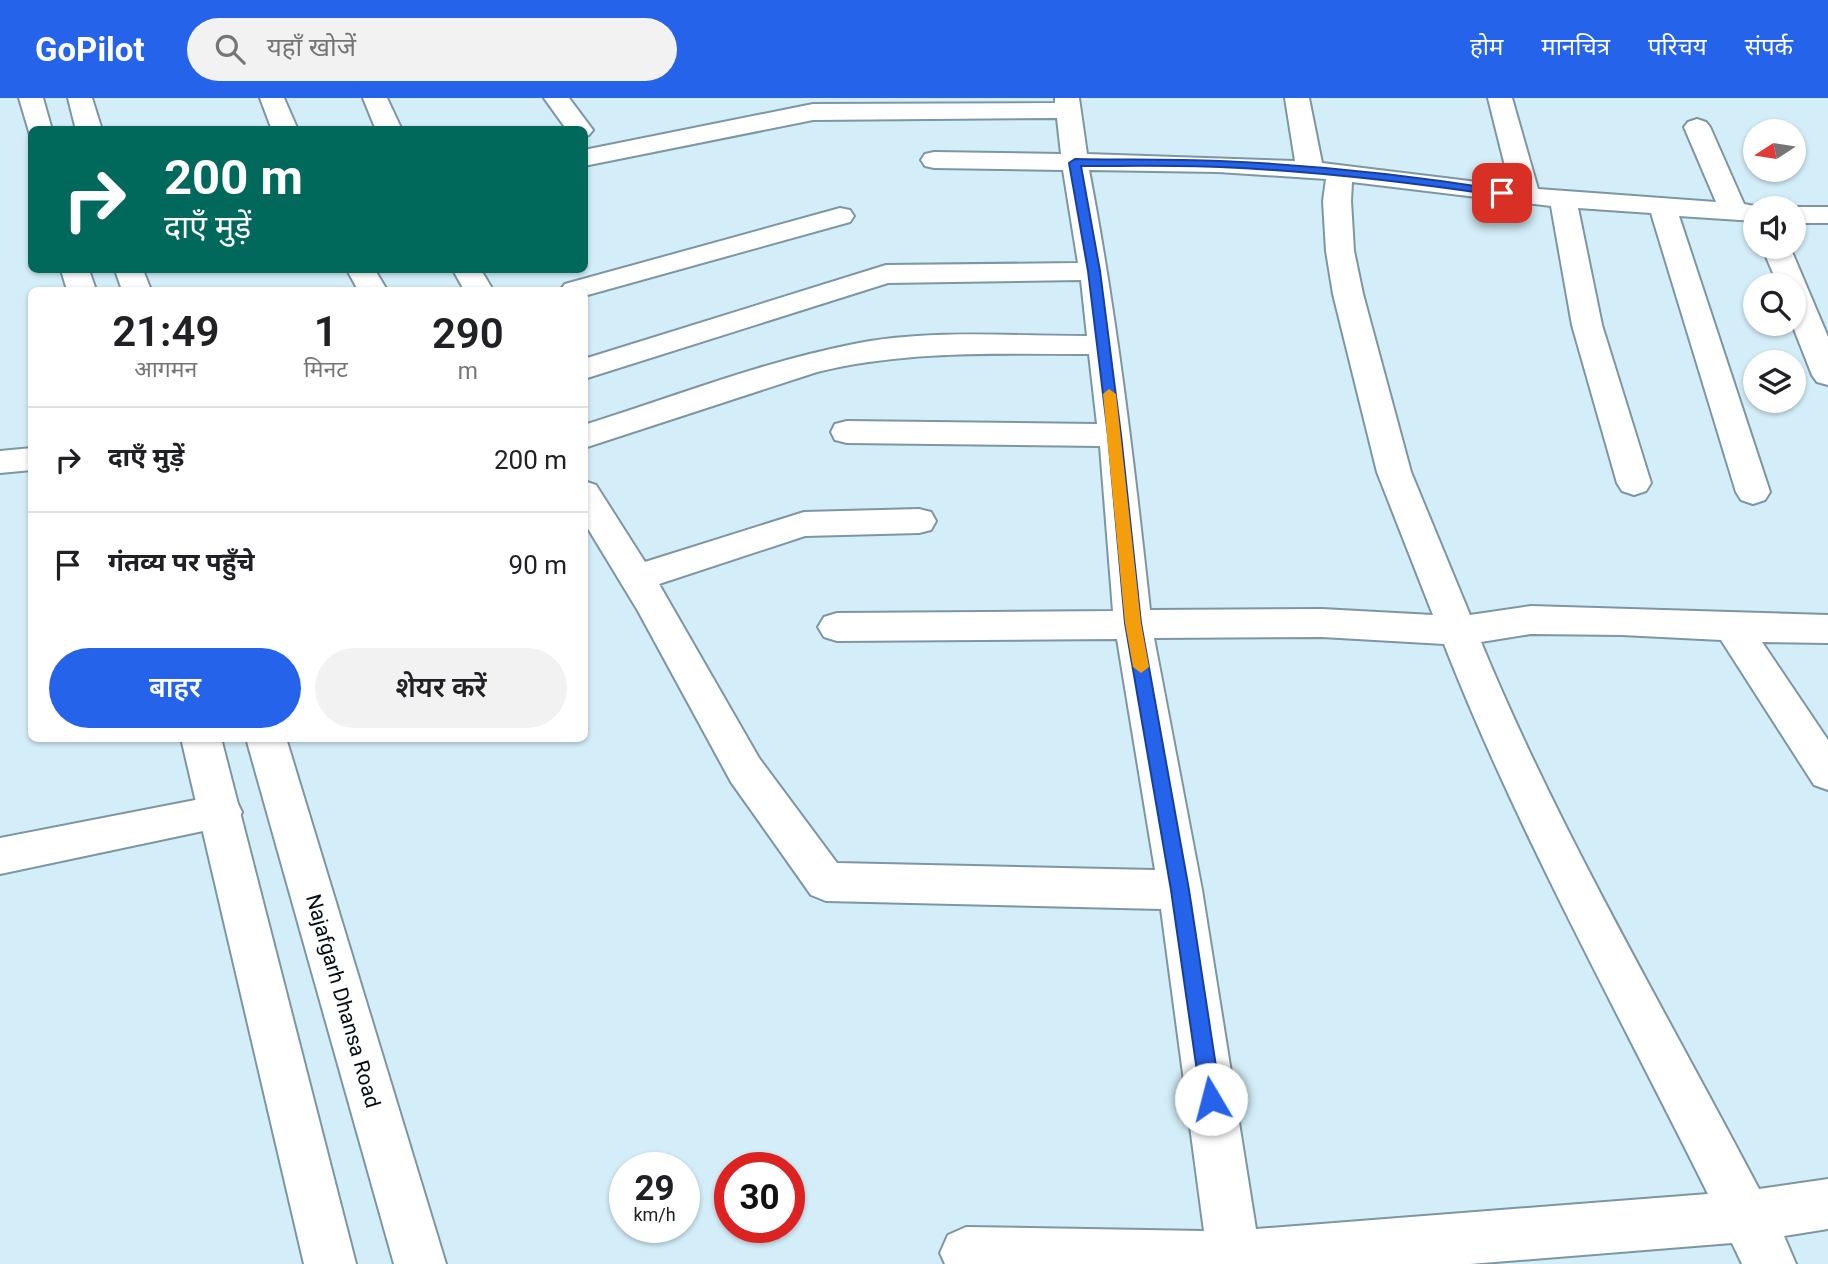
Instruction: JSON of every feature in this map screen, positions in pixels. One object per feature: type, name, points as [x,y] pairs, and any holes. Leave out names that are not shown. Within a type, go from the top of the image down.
[{"type":"street","points":[[31,98],[38,126]]},
{"type":"street","points":[[80,98],[88,126]]},
{"type":"street","points":[[272,98],[283,126]]},
{"type":"street","points":[[375,98],[387,126]]},
{"type":"street","points":[[556,98],[577,126]]},
{"type":"street","points":[[1297,98],[1337,201],[1340,251],[1348,294],[1394,472],[1473,669],[1597,932],[1748,1216],[1770,1264]]},
{"type":"street","points":[[1500,98],[1527,197]]},
{"type":"street","points":[[589,150],[813,112],[1068,104],[1075,163],[1094,271],[1115,435],[1133,623],[1180,890],[1234,1260]]},
{"type":"street","points":[[1698,127],[1743,210]]},
{"type":"street","points":[[934,160],[1218,164],[1429,182],[1527,197],[1743,212]]},
{"type":"street","points":[[1563,200],[1587,325],[1634,483]]},
{"type":"street","points":[[1663,208],[1753,492]]},
{"type":"street","points":[[586,287],[839,215]]},
{"type":"street","points":[[1806,215],[1828,215]]},
{"type":"street","points":[[588,368],[886,274],[1094,271]]},
{"type":"street","points":[[1806,321],[1828,375]]},
{"type":"street","points":[[588,436],[809,364],[856,353],[926,345],[1103,345]]},
{"type":"street","points":[[847,432],[1115,435]]},
{"type":"street","points":[[0,462],[28,459]]},
{"type":"street","points":[[588,500],[636,578],[744,770],[826,881],[1180,890]]},
{"type":"street","points":[[636,578],[804,524],[919,521]]},
{"type":"street","points":[[837,627],[1322,623],[1459,631],[1531,620],[1828,629]]},
{"type":"street","points":[[1732,628],[1828,773]]},
{"type":"street","points":[[202,742],[330,1264]]},
{"type":"street","name":"Najafgarh Dhansa Road","points":[[267,742],[420,1264]]},
{"type":"street","points":[[0,856],[221,812]]},
{"type":"street","points":[[966,1253],[1234,1260],[1748,1216],[1828,1205]]},
{"type":"slow traffic","points":[[1109,394],[1133,623],[1141,667]]},
{"type":"route","points":[[1211,1099],[1180,890],[1133,623],[1115,435],[1094,271],[1075,163],[1281,167],[1429,182],[1502,193]]}]
